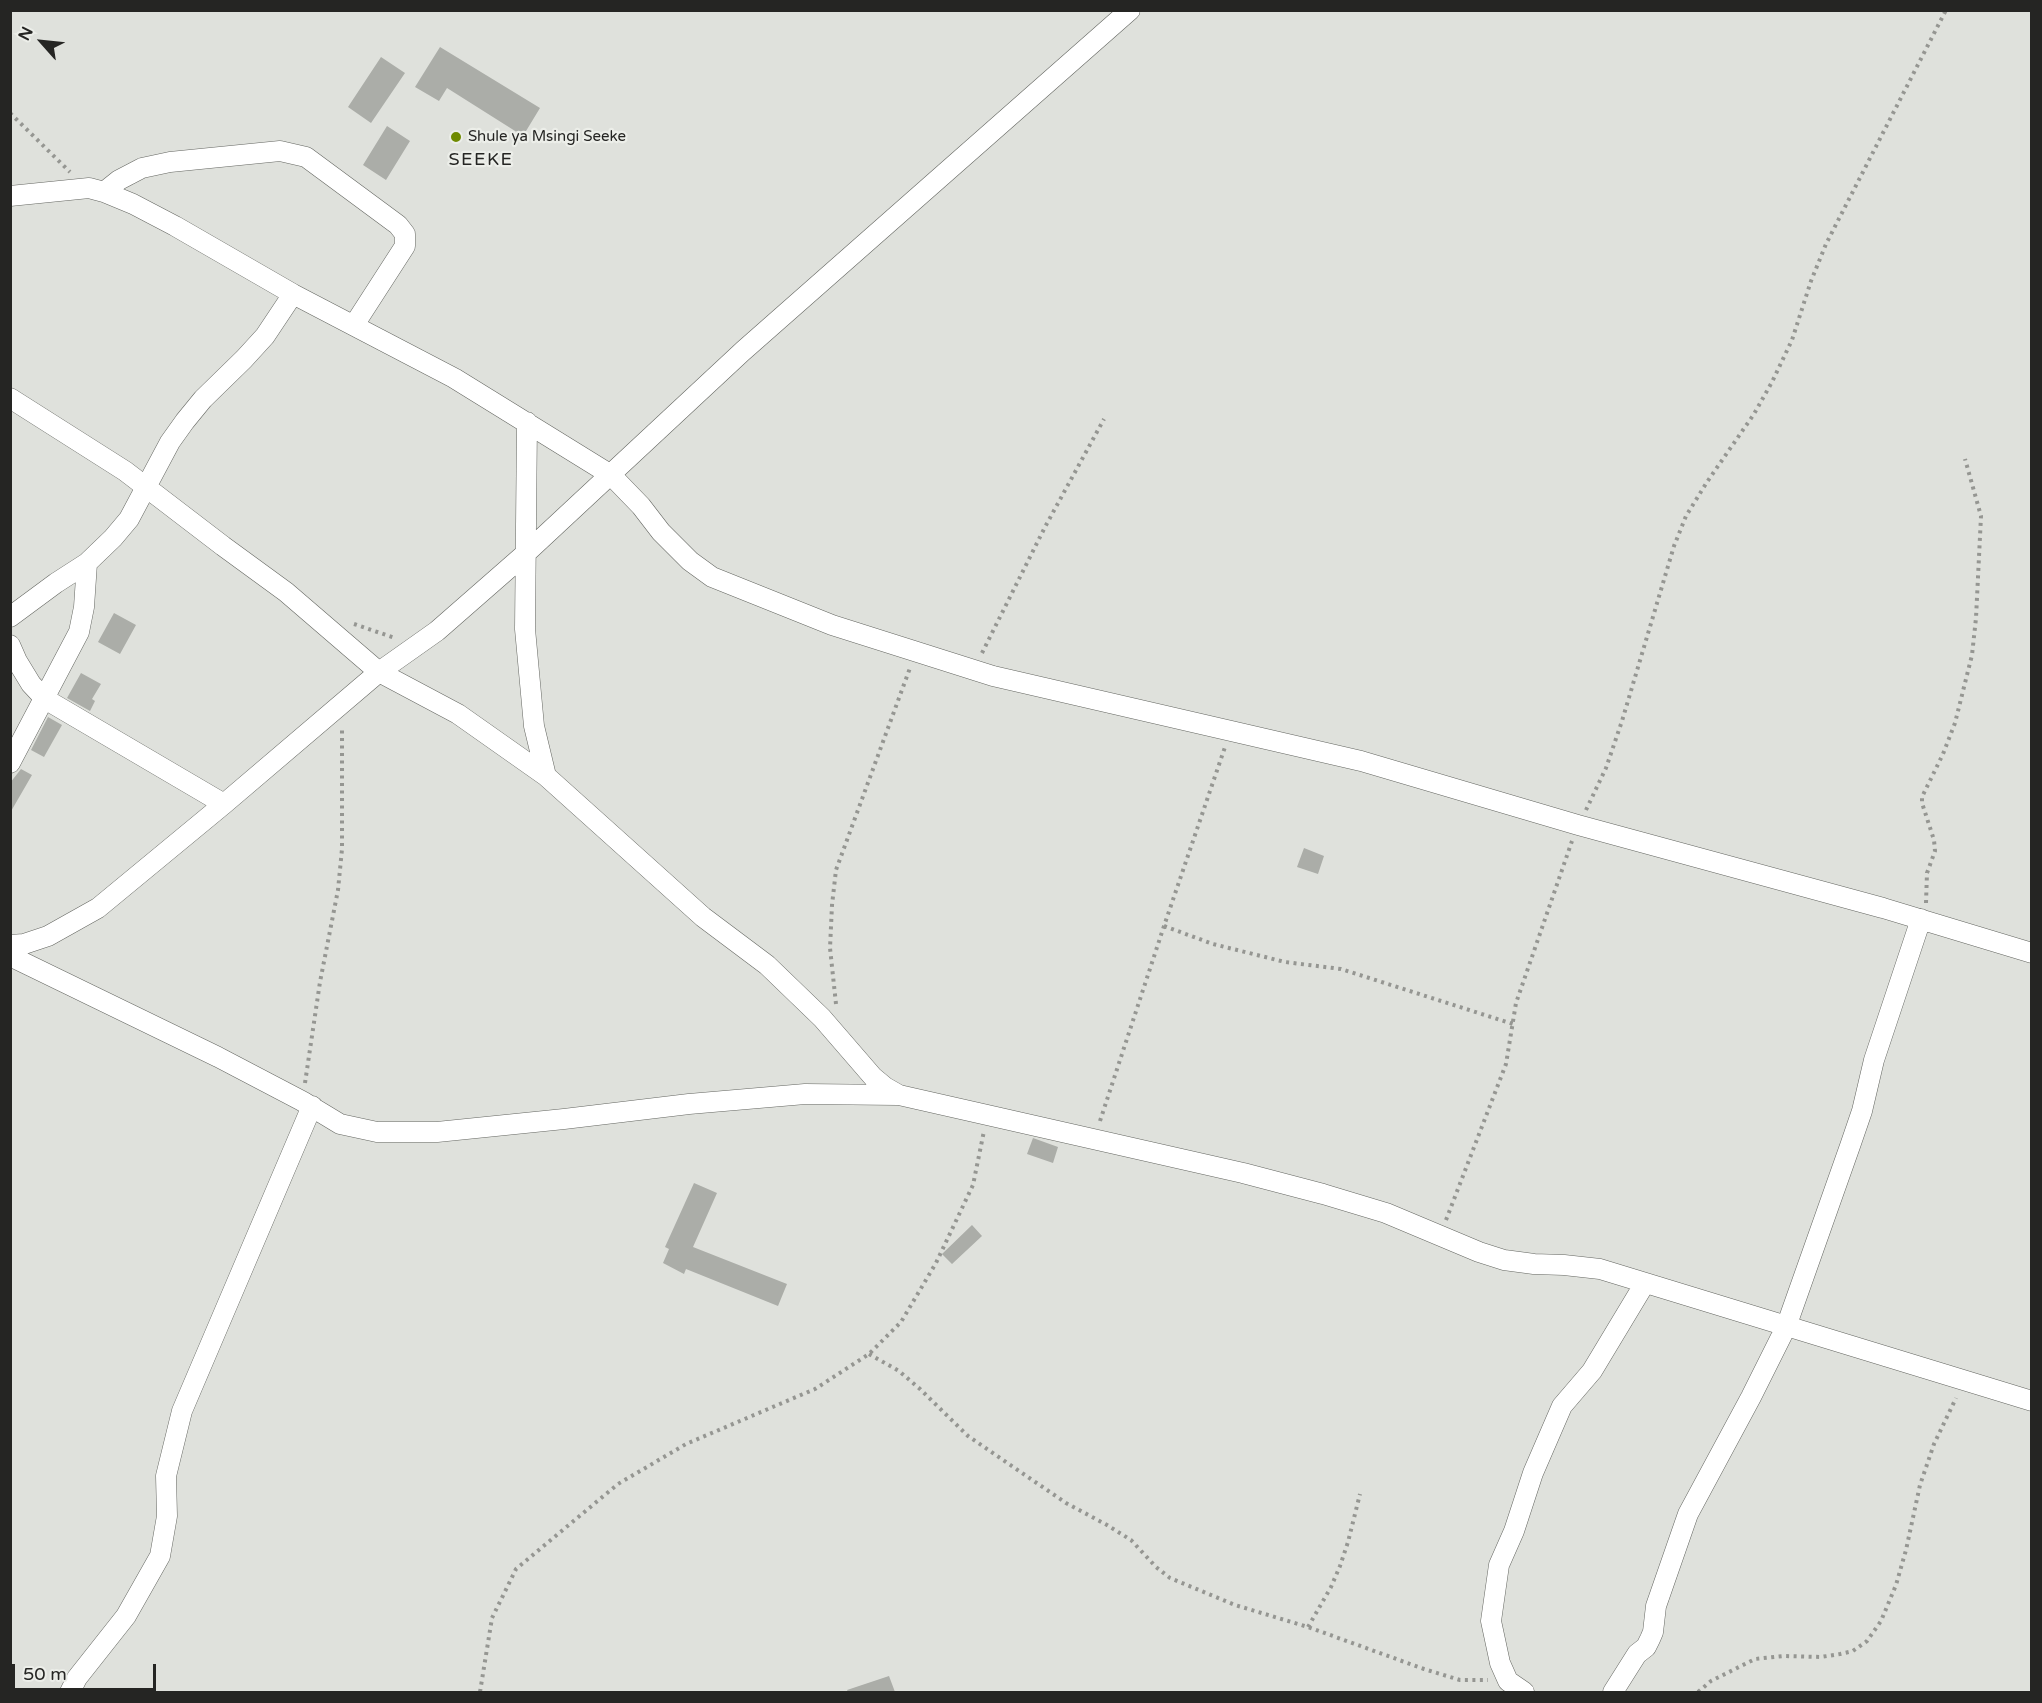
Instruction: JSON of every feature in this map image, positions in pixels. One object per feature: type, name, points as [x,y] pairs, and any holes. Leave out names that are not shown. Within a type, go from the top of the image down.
[{"type":"street","points":[[10,945],[24,944],[48,936],[98,908],[379,672],[436,631],[525,554],[743,351],[1130,10]]},
{"type":"street","points":[[10,196],[97,190],[142,168],[170,162],[280,151],[306,157],[398,225],[405,234],[405,246],[354,325]]},
{"type":"street","points":[[97,190],[175,226],[293,294],[454,378],[610,475],[675,547],[712,577],[832,625],[973,670],[1361,761],[1578,825],[1943,925],[2031,953]]},
{"type":"street","points":[[10,617],[87,563],[129,519],[170,442],[185,421],[203,399],[265,336],[293,294]]},
{"type":"street","points":[[10,398],[125,471],[278,586],[379,672],[458,714],[546,776],[703,916],[768,965],[799,993],[873,1077],[899,1095]]},
{"type":"street","points":[[526,422],[525,629],[534,726],[546,776]]},
{"type":"street","points":[[10,763],[79,632],[84,607],[87,563]]},
{"type":"street","points":[[10,645],[31,684],[45,699],[224,804]]},
{"type":"street","points":[[1613,1692],[1637,1654],[1646,1647],[1650,1639],[1656,1606],[1688,1514],[1786,1327],[1862,1111],[1874,1060],[1921,919]]},
{"type":"street","points":[[10,956],[218,1057],[340,1124],[376,1132],[437,1132],[689,1104],[805,1094],[899,1095],[1243,1173],[1323,1194],[1386,1213],[1479,1252],[1504,1260],[1600,1269],[2031,1401]]},
{"type":"street","points":[[70,1692],[78,1678],[126,1616],[160,1556],[167,1516],[166,1476],[182,1412],[307,1104]]},
{"type":"street","points":[[1516,1687],[1500,1663],[1491,1621],[1499,1565],[1514,1531],[1533,1473],[1562,1406],[1593,1371],[1645,1283]]},
{"type":"path","points":[[1440,1235],[1506,1064],[1516,1003],[1578,825],[1610,759],[1674,546],[1686,516],[1754,414],[1772,382],[1792,340],[1810,281],[1826,244],[1946,10]]},
{"type":"path","points":[[10,113],[55,158],[97,190]]},
{"type":"path","points":[[973,670],[1045,527],[1104,419]]},
{"type":"path","points":[[1943,925],[1927,906],[1927,873],[1935,851],[1922,797],[1955,723],[1972,655],[1981,516],[1965,459]]},
{"type":"path","points":[[839,1037],[830,948],[832,905],[837,870],[915,652]]},
{"type":"path","points":[[307,1104],[317,1002],[338,890],[342,849],[342,704]]},
{"type":"path","points":[[1095,1139],[1230,732]]},
{"type":"path","points":[[1164,926],[1213,944],[1286,962],[1341,969],[1513,1024]]},
{"type":"path","points":[[480,1692],[492,1618],[516,1569],[618,1484],[686,1444],[815,1389],[868,1354],[901,1322],[936,1263],[973,1185],[987,1115]]},
{"type":"path","points":[[868,1354],[899,1371],[968,1436],[1066,1503],[1131,1540],[1155,1568],[1170,1578],[1235,1605],[1308,1627],[1424,1669],[1460,1680],[1516,1687]]},
{"type":"path","points":[[1698,1692],[1711,1681],[1755,1659],[1783,1656],[1821,1657],[1840,1654],[1853,1651],[1867,1641],[1881,1621],[1896,1585],[1920,1485],[1934,1444],[1965,1380]]},
{"type":"path","points":[[1308,1627],[1340,1566],[1360,1494]]},
{"type":"building","points":[[440,47],[540,108],[523,136],[447,88],[439,101],[415,87]]},
{"type":"building","points":[[381,57],[405,73],[371,123],[348,107]]},
{"type":"building","points":[[387,126],[410,141],[386,180],[363,165]]},
{"type":"building","points":[[114,613],[136,625],[120,654],[98,642]]},
{"type":"building","points":[[81,673],[101,684],[92,699],[95,701],[90,711],[67,698]]},
{"type":"building","points":[[48,717],[62,725],[44,757],[31,750]]},
{"type":"building","points":[[21,769],[32,775],[10,813],[10,783]]},
{"type":"building","points":[[1304,848],[1324,856],[1318,874],[1297,867]]},
{"type":"building","points":[[1033,1138],[1058,1147],[1053,1163],[1027,1154]]},
{"type":"building","points":[[694,1183],[717,1193],[693,1247],[787,1284],[778,1306],[686,1269],[684,1274],[663,1263],[669,1249],[665,1247]]},
{"type":"building","points":[[972,1225],[982,1236],[952,1264],[942,1254]]},
{"type":"building","points":[[889,1676],[895,1692],[848,1692],[847,1690]]},
{"type":"place","name":"Shule ya Msingi Seeke","points":[[456,137]]},
{"type":"district","name":"SEEKE","points":[[481,160]]}]
